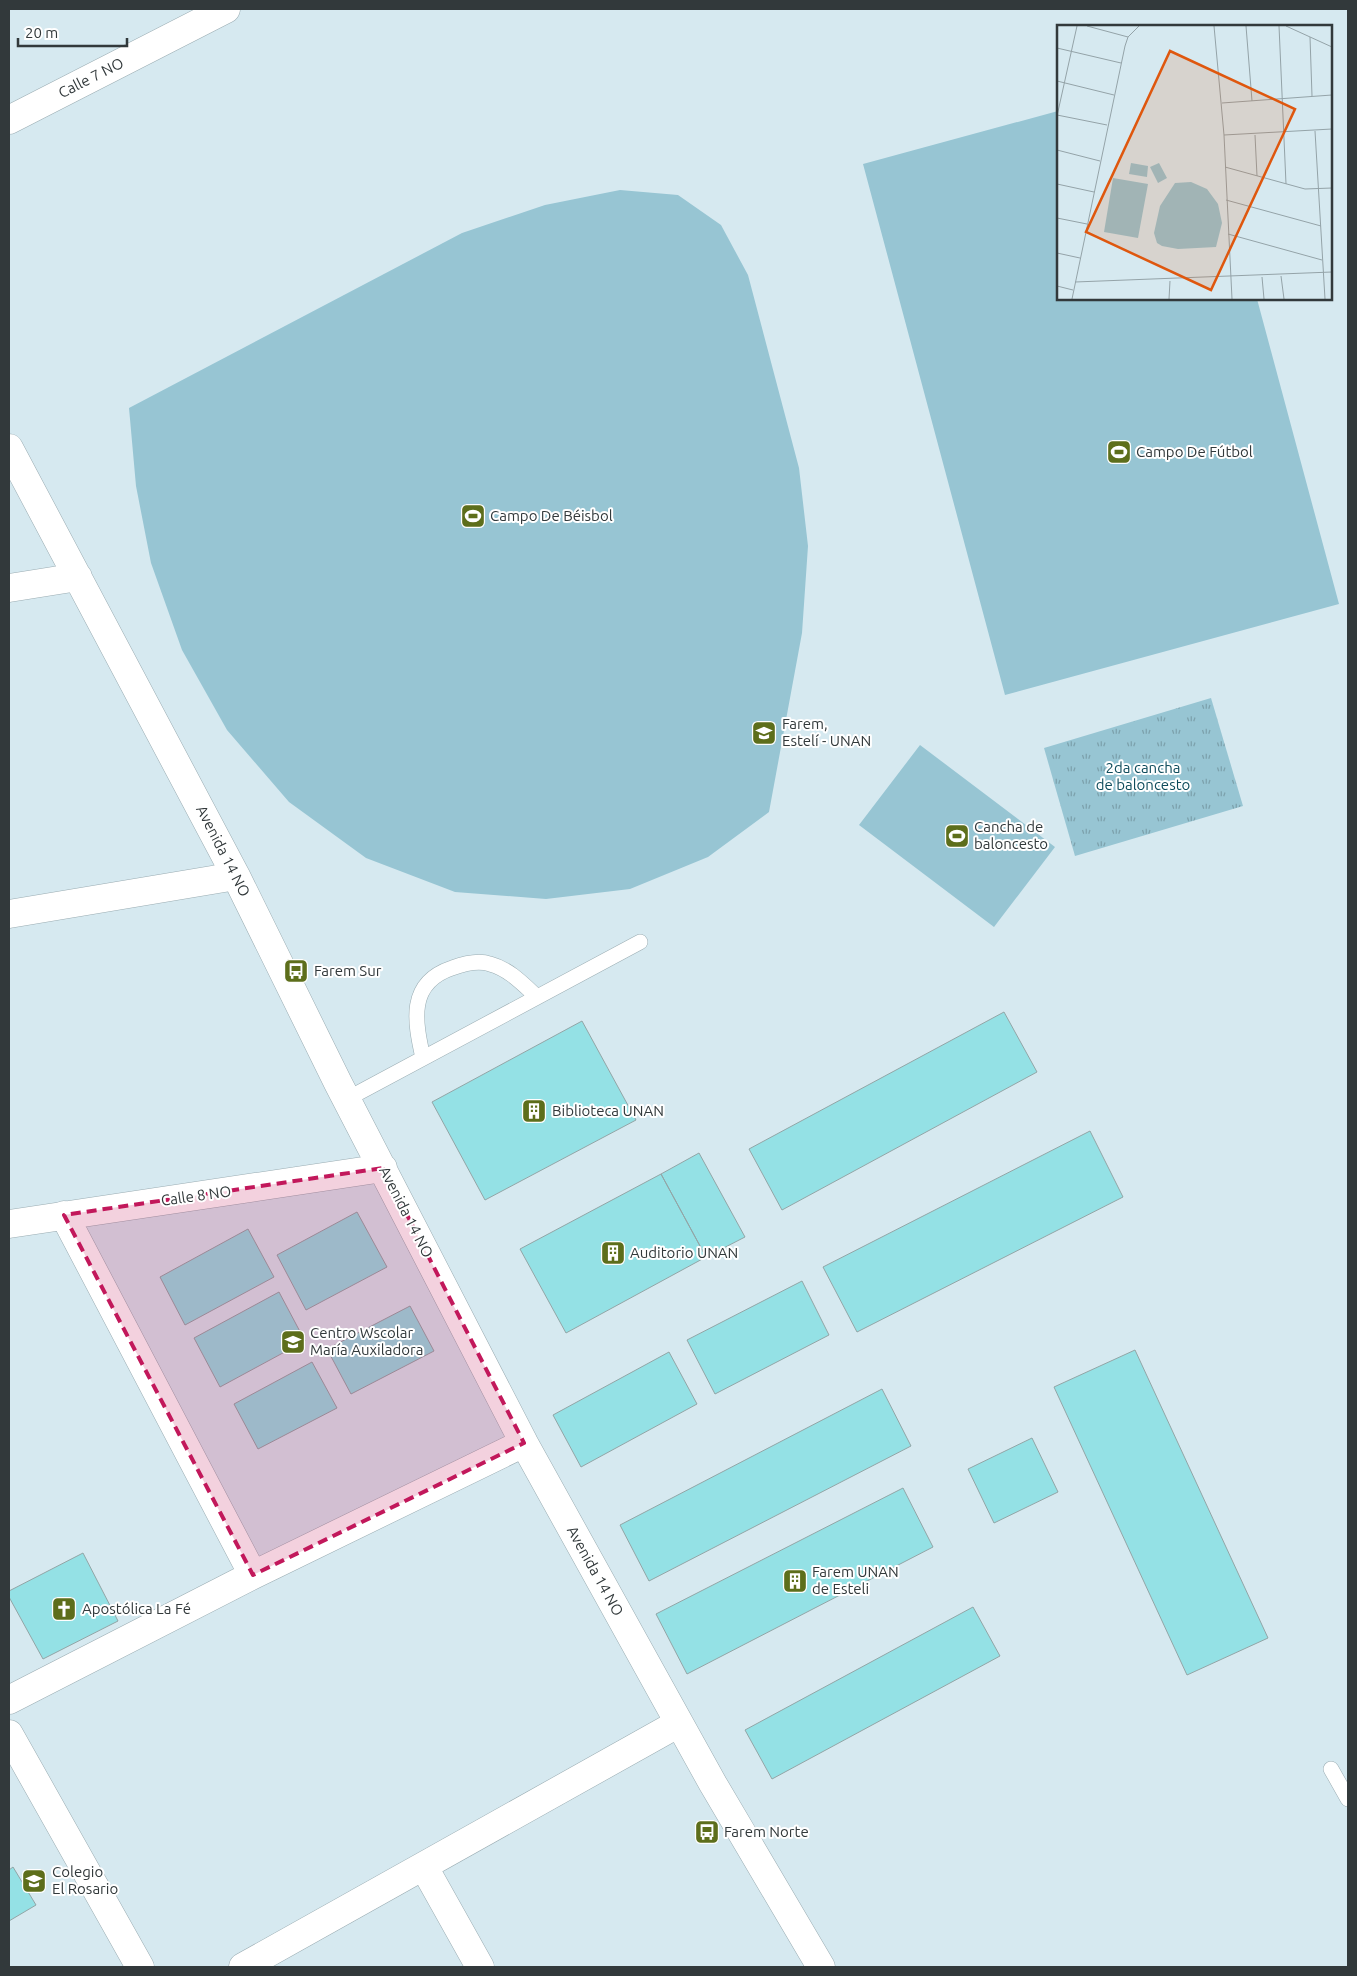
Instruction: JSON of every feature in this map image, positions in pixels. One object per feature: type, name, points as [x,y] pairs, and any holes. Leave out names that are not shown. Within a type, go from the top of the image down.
[{"type":"street","name":"Calle 7 NO","points":[[9,120],[226,9]]},
{"type":"street","name":"Avenida 14 NO","points":[[9,448],[236,876],[347,1099],[524,1442],[678,1723],[821,1967]]},
{"type":"street","points":[[9,588],[78,577]]},
{"type":"street","points":[[9,914],[236,876]]},
{"type":"street","name":"Calle 8 NO","points":[[9,1224],[383,1168]]},
{"type":"street","points":[[64,1215],[253,1575]]},
{"type":"street","points":[[9,1700],[253,1575],[524,1442]]},
{"type":"street","points":[[242,1967],[424,1867],[678,1723]]},
{"type":"street","points":[[9,1734],[140,1967]]},
{"type":"street","points":[[424,1867],[480,1967]]},
{"type":"lane","points":[[347,1099],[640,942]]},
{"type":"lane","points":[[423,1058],[416,1028],[416,1006],[424,987],[442,971],[466,963],[488,963],[509,972],[537,997]]},
{"type":"lane","points":[[1331,1769],[1348,1798]]},
{"type":"highlighted area","points":[[383,1168],[524,1443],[253,1575],[64,1215]]},
{"type":"green space","name":"Campo De Fútbol","points":[[1057,111],[1057,300],[1257,300],[1339,604],[1005,695],[863,164]]},
{"type":"green space","name":"Campo De Béisbol","points":[[620,190],[678,195],[721,225],[748,275],[799,468],[808,546],[802,633],[769,812],[708,857],[630,889],[546,899],[455,892],[366,858],[289,802],[227,730],[182,650],[151,563],[136,486],[129,408],[462,233],[545,205]]},
{"type":"green space","name":"2da cancha de baloncesto","points":[[1211,698],[1243,806],[1075,856],[1044,748]]},
{"type":"green space","name":"Cancha de baloncesto","points":[[920,745],[1055,847],[994,927],[859,825]]},
{"type":"building","points":[[1004,1012],[1037,1072],[782,1210],[749,1149]]},
{"type":"building","name":"Biblioteca UNAN","points":[[582,1021],[636,1120],[485,1200],[432,1102]]},
{"type":"building","points":[[1090,1131],[1123,1197],[857,1332],[823,1267]]},
{"type":"building","points":[[699,1153],[745,1237],[706,1257],[661,1174]]},
{"type":"building","name":"Auditorio UNAN","points":[[661,1174],[706,1257],[566,1333],[520,1249]]},
{"type":"building","points":[[357,1212],[387,1267],[306,1310],[277,1255]]},
{"type":"building","points":[[248,1229],[274,1277],[185,1325],[160,1277]]},
{"type":"building","points":[[802,1281],[829,1335],[715,1394],[687,1340]]},
{"type":"building","points":[[279,1292],[305,1341],[220,1387],[194,1338]]},
{"type":"building","points":[[410,1306],[434,1351],[351,1394],[327,1349]]},
{"type":"building","points":[[1135,1350],[1268,1638],[1187,1675],[1054,1387]]},
{"type":"building","points":[[669,1352],[697,1404],[581,1467],[553,1415]]},
{"type":"building","points":[[312,1362],[337,1408],[258,1449],[234,1404]]},
{"type":"building","points":[[882,1389],[911,1446],[649,1581],[620,1525]]},
{"type":"building","points":[[1032,1438],[1058,1492],[994,1523],[968,1469]]},
{"type":"building","name":"Farem UNAN de Esteli","points":[[903,1488],[933,1547],[687,1674],[656,1614]]},
{"type":"building","name":"Apostólica La Fé","points":[[83,1553],[118,1621],[43,1659],[9,1597],[9,1591]]},
{"type":"building","points":[[973,1607],[1000,1656],[772,1779],[745,1730]]},
{"type":"building","points":[[13,1867],[36,1905],[9,1921],[9,1870]]},
{"type":"place","name":"Campo De Fútbol","points":[[1119,452]]},
{"type":"place","name":"Campo De Béisbol","points":[[473,516]]},
{"type":"place","name":"Farem, Estelí - UNAN","points":[[764,733]]},
{"type":"place","name":"Cancha de baloncesto","points":[[957,836]]},
{"type":"place","name":"Farem Sur","points":[[296,971]]},
{"type":"place","name":"Biblioteca UNAN","points":[[534,1111]]},
{"type":"place","name":"Auditorio UNAN","points":[[613,1253]]},
{"type":"place","name":"Centro Wscolar María Auxiladora","points":[[293,1342]]},
{"type":"place","name":"Farem UNAN de Esteli","points":[[795,1581]]},
{"type":"place","name":"Apostólica La Fé","points":[[64,1609]]},
{"type":"place","name":"Farem Norte","points":[[707,1832]]},
{"type":"place","name":"Colegio El Rosario","points":[[34,1881]]}]
